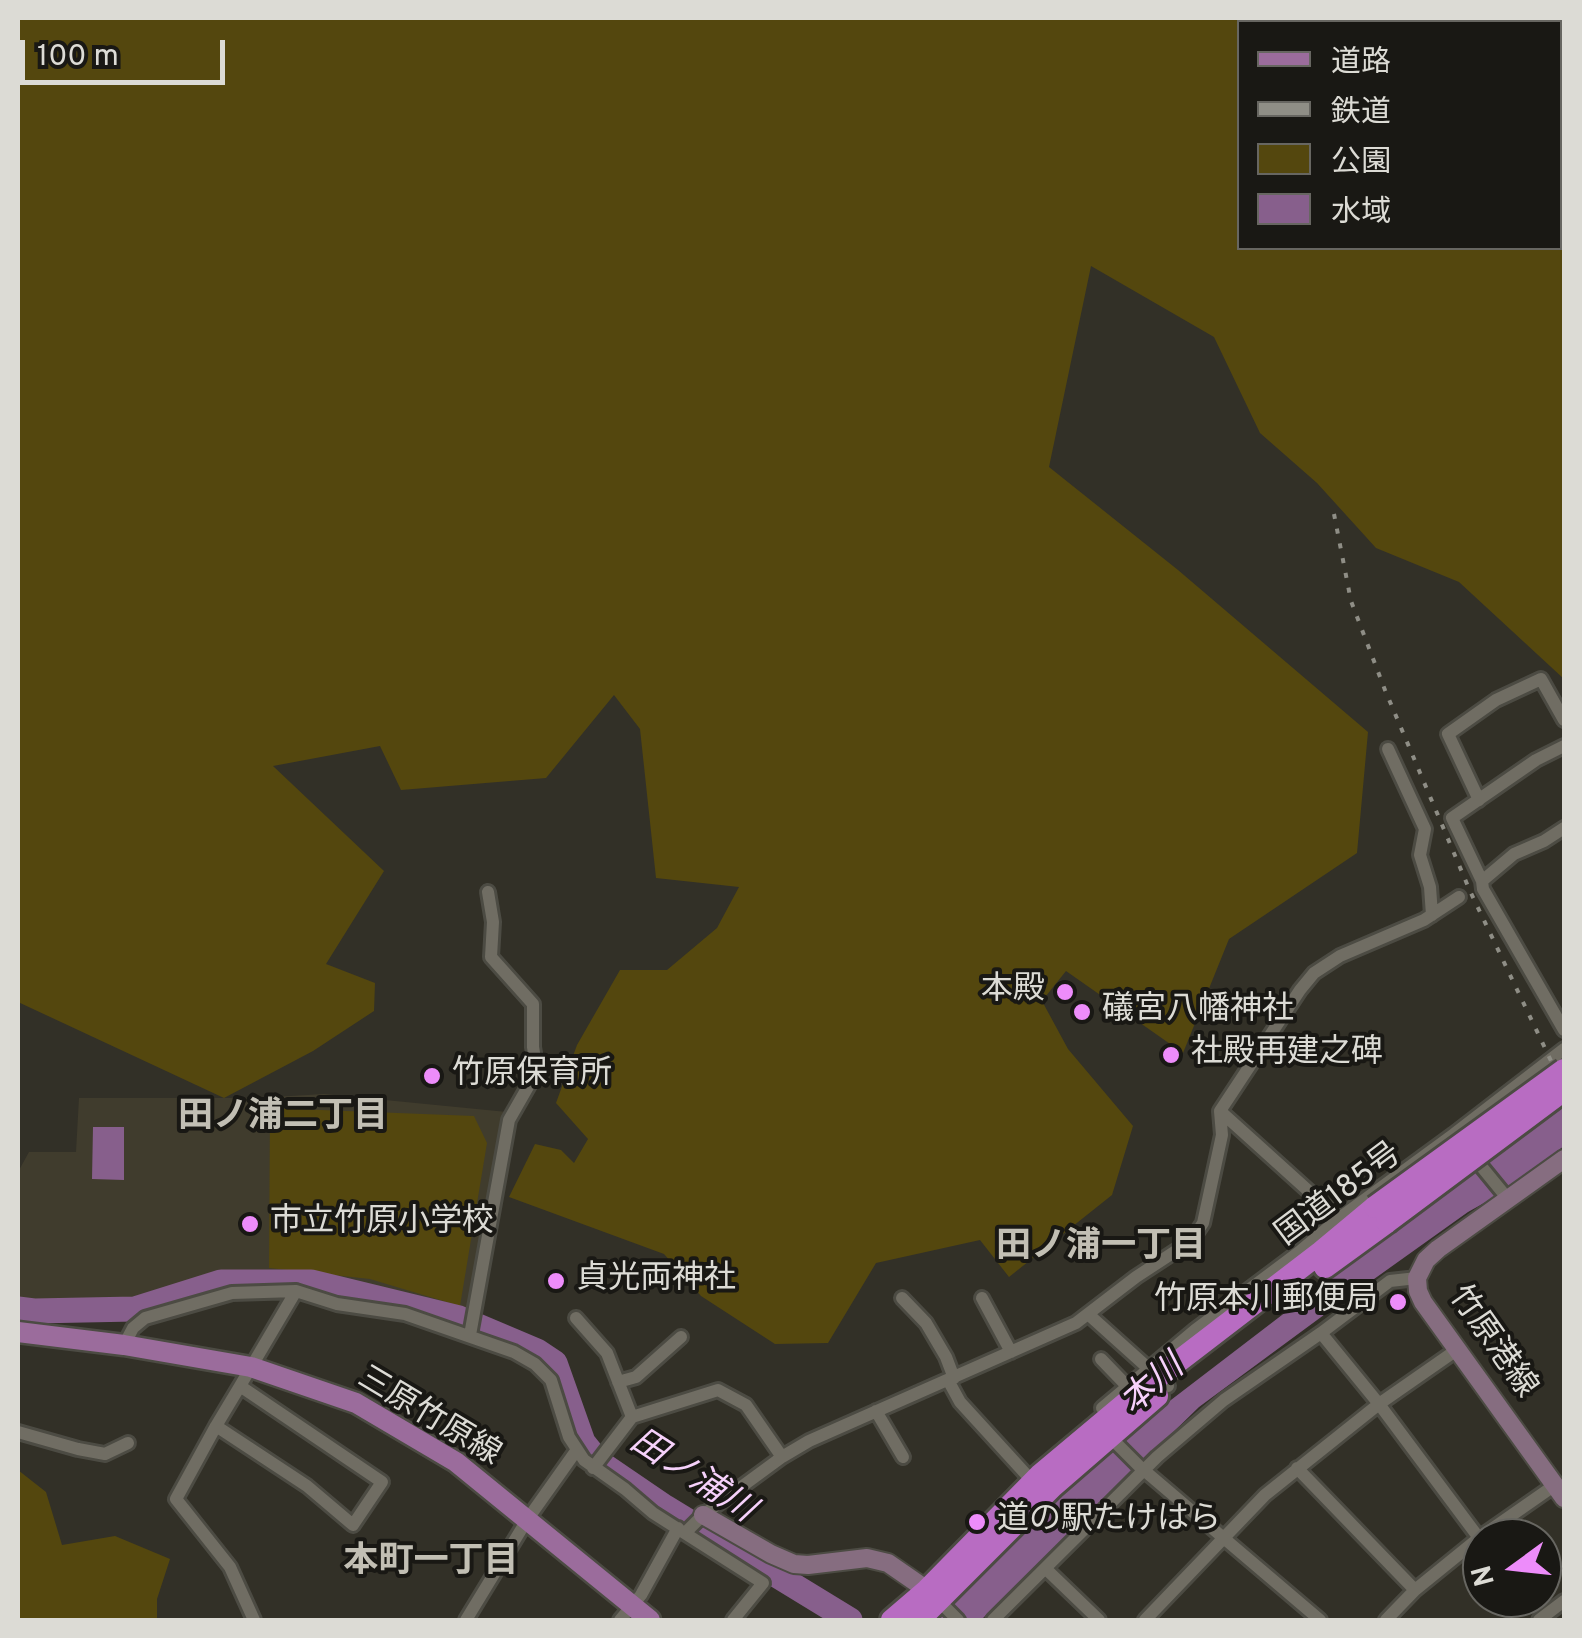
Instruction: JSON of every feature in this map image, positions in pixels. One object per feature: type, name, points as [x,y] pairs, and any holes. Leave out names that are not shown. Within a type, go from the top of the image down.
[{"type":"highway","name":"国道185号","points":[[1158,1377],[1211,1350],[1564,1070]]},
{"type":"highway","name":"国道185号","points":[[892,1620],[937,1600],[1158,1377],[1344,1224],[1381,1214],[1564,1090]]},
{"type":"highway","name":"国道185号","points":[[919,1620],[1033,1482],[1107,1429]]},
{"type":"main road","name":"竹原港線","points":[[1560,1491],[1423,1302],[1417,1278],[1426,1260],[1438,1249],[1505,1196],[1564,1160]]},
{"type":"main road","name":"三原竹原線","points":[[18,1332],[124,1345],[356,1403],[456,1462],[527,1520],[625,1613],[650,1620]]},
{"type":"main road","points":[[701,1517],[794,1564],[867,1558],[888,1563],[937,1600]]},
{"type":"street","points":[[1478,800],[1448,734],[1496,700],[1541,679],[1564,720]]},
{"type":"street","points":[[1564,746],[1536,760],[1452,818],[1483,888],[1564,1030]]},
{"type":"street","points":[[1388,749],[1425,829],[1420,854],[1430,887],[1432,914]]},
{"type":"street","points":[[1482,880],[1514,854],[1564,828]]},
{"type":"street","points":[[471,1327],[509,1120],[537,1071],[533,1004],[491,957],[493,922],[488,892]]},
{"type":"street","points":[[625,1613],[684,1530],[782,1457],[809,1441],[1076,1323],[1191,1241],[1203,1223],[1222,1135],[1220,1110],[1300,990],[1314,973],[1340,956],[1432,914],[1459,897]]},
{"type":"street","points":[[1220,1110],[1344,1224],[1564,1049]]},
{"type":"street","points":[[1456,1136],[1505,1196]]},
{"type":"street","points":[[993,1620],[1142,1468],[1224,1400],[1390,1281],[1417,1278]]},
{"type":"street","points":[[254,1620],[230,1567],[176,1500],[296,1291]]},
{"type":"street","points":[[124,1345],[132,1328],[144,1318],[232,1292],[296,1291],[337,1304],[471,1327],[544,1371],[556,1392],[576,1451],[593,1468],[653,1513],[763,1583],[733,1620]]},
{"type":"street","points":[[902,1298],[926,1323],[946,1357],[960,1402],[1033,1482]]},
{"type":"street","points":[[982,1298],[1012,1352]]},
{"type":"street","points":[[1088,1314],[1158,1377]]},
{"type":"street","points":[[576,1318],[607,1353],[632,1417]]},
{"type":"street","points":[[1321,1333],[1465,1518]]},
{"type":"street","points":[[618,1382],[636,1377],[681,1337]]},
{"type":"street","points":[[1145,1620],[1265,1495],[1379,1404],[1458,1349]]},
{"type":"street","points":[[1101,1359],[1127,1386]]},
{"type":"street","points":[[216,1426],[308,1486],[353,1525],[382,1482],[246,1376]]},
{"type":"street","points":[[1158,1377],[1127,1386],[1107,1429],[1142,1468],[1320,1620]]},
{"type":"street","points":[[593,1468],[632,1417],[718,1390],[746,1405],[782,1457]]},
{"type":"street","points":[[876,1411],[903,1457]]},
{"type":"street","points":[[18,1432],[106,1454],[128,1443]]},
{"type":"street","points":[[466,1620],[527,1520],[576,1451]]},
{"type":"street","points":[[1297,1468],[1415,1590]]},
{"type":"street","points":[[1514,1518],[1560,1491]]},
{"type":"street","points":[[1386,1620],[1415,1590],[1462,1552]]},
{"type":"street","points":[[1046,1569],[1099,1620]]},
{"type":"street","points":[[937,1600],[958,1620]]},
{"type":"street","points":[[1539,1620],[1564,1601]]},
{"type":"shaded area","name":"市立竹原小学校","points":[[324,1094],[507,1112],[498,1140],[466,1316],[360,1285],[293,1275],[216,1279],[123,1304],[37,1308],[18,1305],[18,1172],[29,1152],[76,1152],[79,1098]]},
{"type":"green space","points":[[18,18],[1564,18],[1564,679],[1459,582],[1376,548],[1317,483],[1260,433],[1214,337],[1091,266],[1049,467],[1178,570],[1368,732],[1357,853],[1229,939],[1183,1053],[1066,971],[1042,1001],[1068,1049],[1133,1126],[1112,1195],[1009,1277],[980,1240],[876,1263],[828,1343],[775,1344],[701,1296],[664,1254],[509,1197],[535,1144],[561,1150],[574,1163],[588,1139],[556,1103],[577,1045],[620,970],[667,970],[717,928],[739,887],[656,878],[640,729],[614,695],[546,778],[401,790],[380,746],[273,766],[384,871],[326,964],[375,983],[374,1011],[313,1051],[224,1098],[18,1002]]},
{"type":"green space","points":[[270,1108],[474,1116],[487,1143],[460,1306],[370,1279],[269,1268]]},
{"type":"green space","points":[[18,1470],[46,1492],[62,1545],[115,1536],[170,1559],[157,1599],[157,1620],[18,1620]]},
{"type":"water","points":[[1564,1058],[1564,1146],[1199,1407],[981,1620],[932,1620],[1016,1535],[1167,1403],[1393,1230]]},
{"type":"water","points":[[93,1127],[124,1127],[124,1180],[92,1179]]},
{"type":"waterway","name":"田ノ浦川","points":[[18,1309],[135,1309],[221,1282],[311,1282],[459,1318],[537,1351],[555,1363],[583,1442],[599,1462],[850,1620]]},
{"type":"railway","points":[[1334,514],[1351,601],[1385,690],[1470,891],[1564,1088]]},
{"type":"place","name":"本殿","points":[[1065,992]]},
{"type":"place","name":"礒宮八幡神社","points":[[1082,1012]]},
{"type":"place","name":"社殿再建之碑","points":[[1171,1055]]},
{"type":"place","name":"竹原保育所","points":[[432,1076]]},
{"type":"place","name":"市立竹原小学校","points":[[250,1224]]},
{"type":"place","name":"貞光両神社","points":[[556,1281]]},
{"type":"place","name":"竹原本川郵便局","points":[[1398,1302]]},
{"type":"place","name":"道の駅たけはら","points":[[977,1522]]},
{"type":"district","name":"田ノ浦二丁目","points":[[283,1119]]},
{"type":"district","name":"田ノ浦一丁目","points":[[1101,1249]]},
{"type":"district","name":"本町一丁目","points":[[431,1564]]},
{"type":"water label","name":"本川","points":[[1154,1387]]}]
